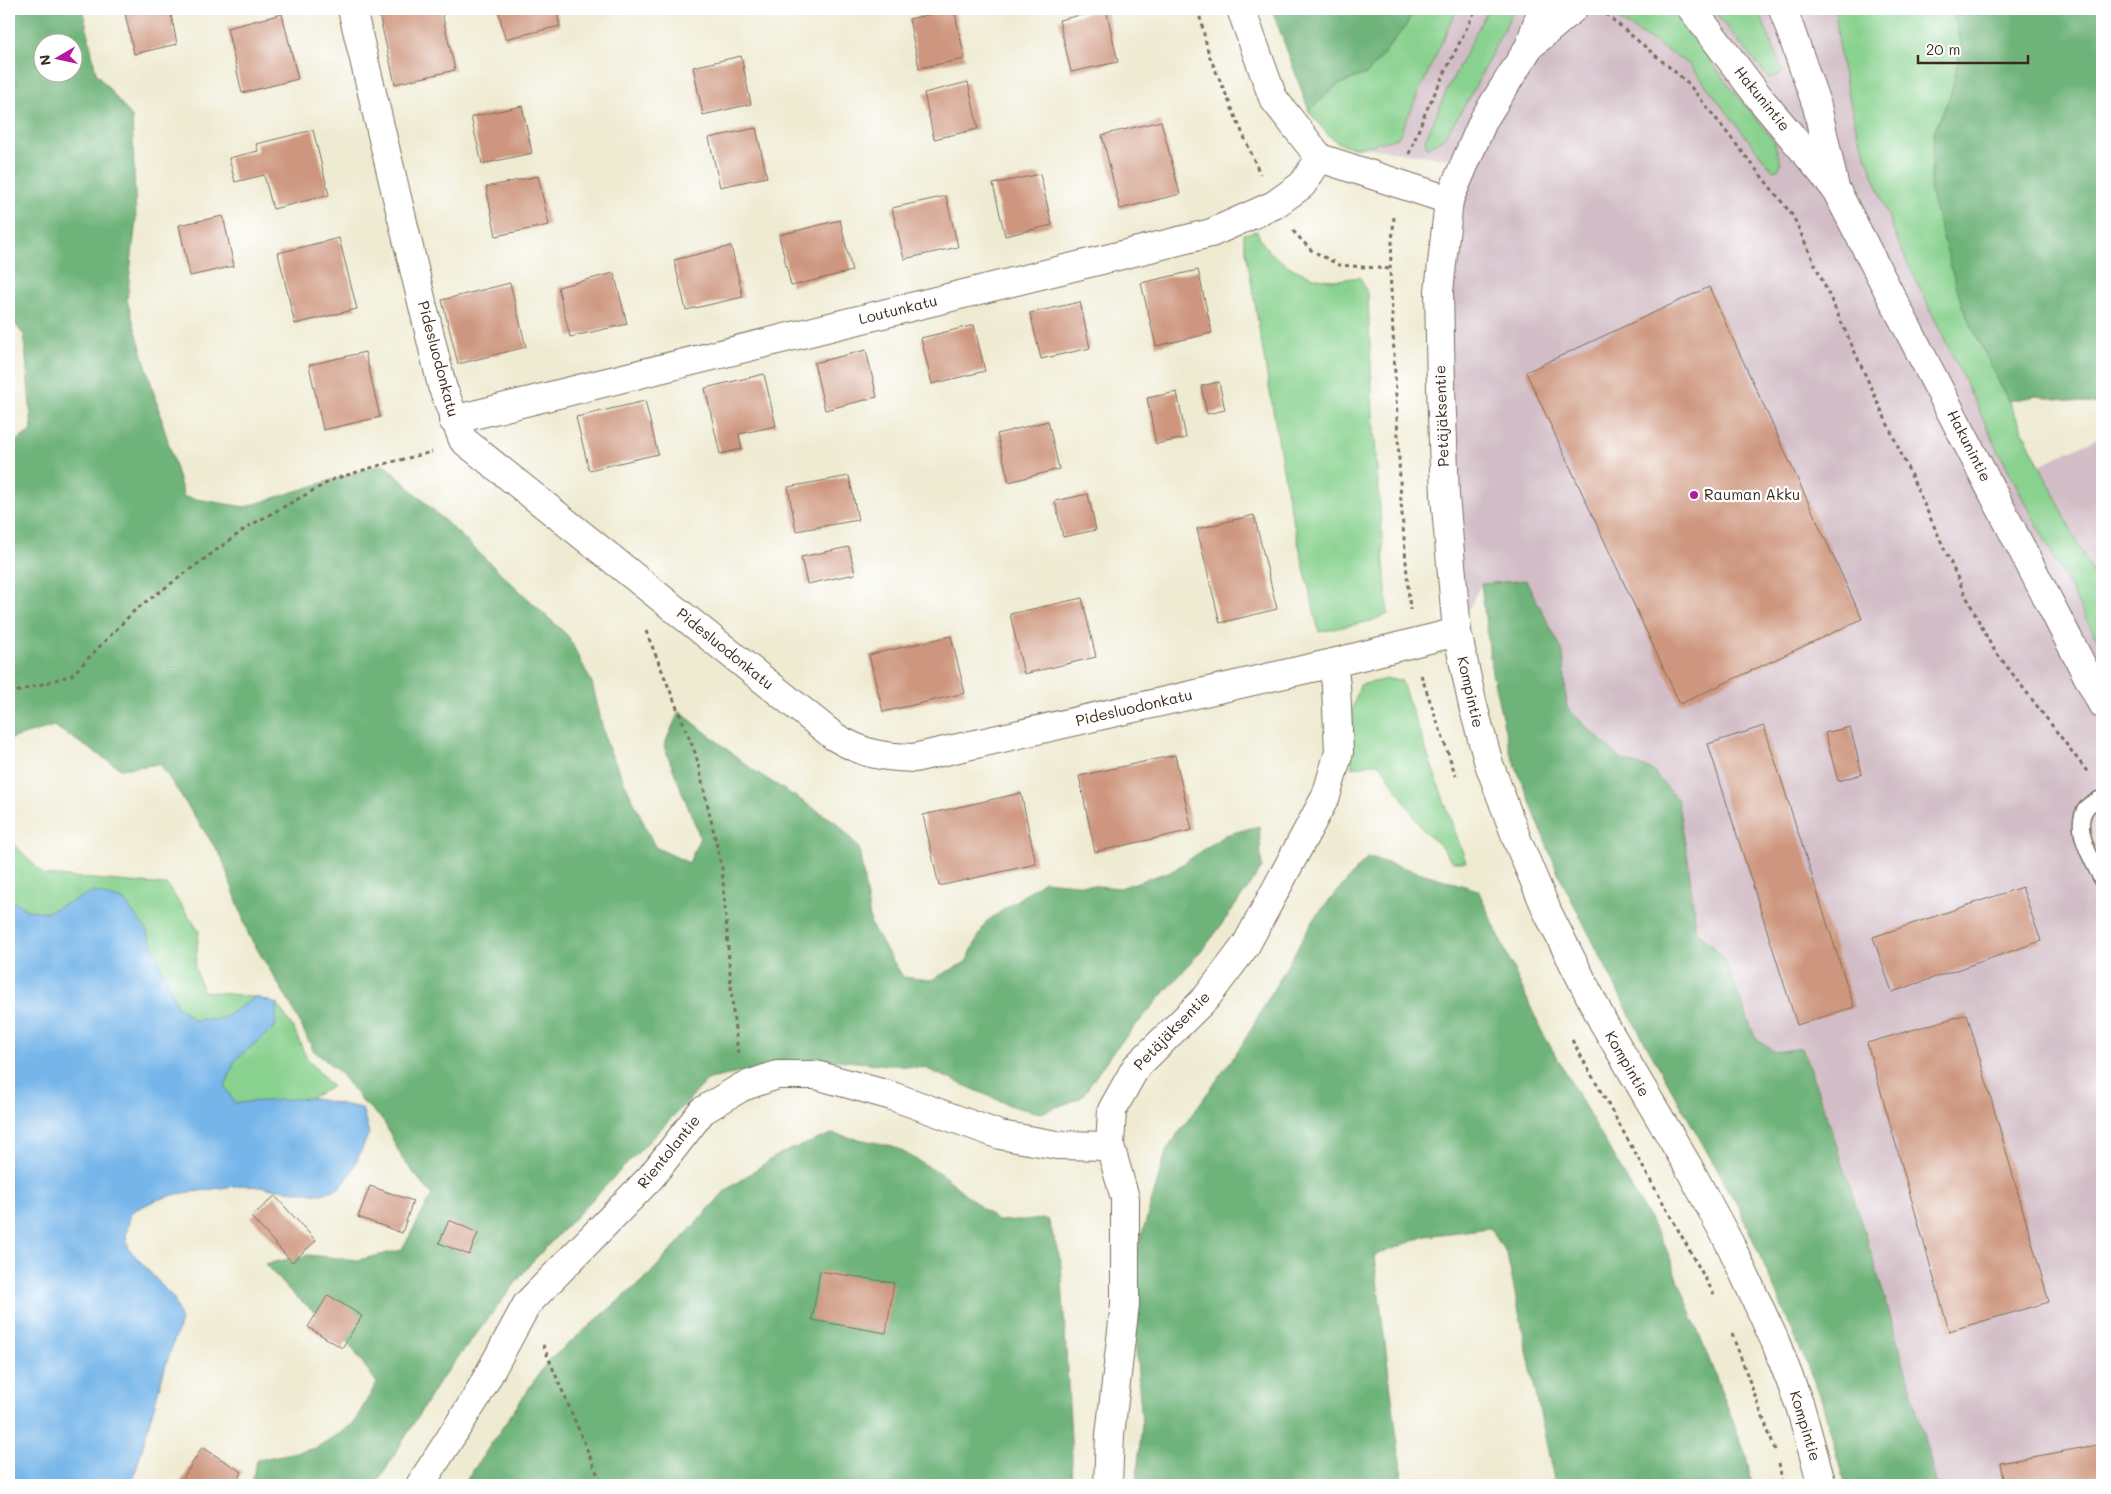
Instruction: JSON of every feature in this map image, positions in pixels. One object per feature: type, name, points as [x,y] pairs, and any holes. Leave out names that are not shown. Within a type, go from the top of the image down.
[{"type":"street","name":"Pidesluodonkatu","points":[[352,9],[442,386],[458,430],[835,737],[859,750],[888,758],[914,758],[1332,663],[1457,632]]},
{"type":"street","points":[[1241,9],[1273,98],[1320,158],[1448,200]]},
{"type":"street","name":"Petäjäksentie","points":[[1457,632],[1445,496],[1439,291],[1448,200],[1484,119],[1529,47],[1542,9]]},
{"type":"street","name":"Petäjäksentie","points":[[1529,47],[1574,9]]},
{"type":"street","name":"Hakunintie","points":[[1692,9],[1762,101],[1835,188],[2102,704]]},
{"type":"street","name":"Hakunintie","points":[[1783,9],[1817,106],[1835,188]]},
{"type":"street","name":"Loutunkatu","points":[[458,430],[1211,233],[1274,206],[1302,184],[1320,158]]},
{"type":"street","name":"Kompintie","points":[[1457,632],[1473,706],[1489,764],[1548,913],[1603,1022],[1688,1166],[1731,1246],[1775,1340],[1800,1406],[1822,1485]]},
{"type":"street","name":"Petäjäksentie","points":[[1108,1485],[1110,1435],[1125,1304],[1124,1198],[1110,1146],[1112,1110],[1136,1067],[1206,998],[1246,945],[1326,796],[1339,752],[1336,686],[1332,663]]},
{"type":"street","name":"Rientolantie","points":[[420,1485],[476,1398],[526,1304],[651,1177],[702,1111],[742,1087],[777,1075],[816,1075],[892,1096],[1000,1135],[1057,1145],[1110,1146]]},
{"type":"lane","points":[[2102,798],[2088,806],[2081,822],[2086,844],[2102,880]]},
{"type":"path","points":[[1599,9],[1687,82],[1793,216],[1964,592],[1992,647],[2091,776]]},
{"type":"path","points":[[9,694],[72,675],[135,610],[249,526],[334,479],[436,451],[458,430]]},
{"type":"path","points":[[645,629],[696,755],[722,868],[732,1012],[742,1087]]},
{"type":"path","points":[[526,1304],[602,1485]]},
{"type":"shaded area","points":[[1272,9],[1835,9],[1841,63],[1857,131],[1899,245],[2094,634],[2102,645],[2102,1485],[1937,1485],[1867,1234],[1829,1120],[1802,1048],[1775,1052],[1756,1039],[1723,957],[1696,930],[1688,859],[1652,769],[1622,760],[1567,708],[1563,652],[1481,584],[1457,632],[1441,387],[1464,161],[1362,147],[1351,148],[1337,142],[1323,130],[1309,111]]},
{"type":"shaded area","points":[[2102,436],[2102,593],[2039,465]]},
{"type":"green space","points":[[9,9],[83,9],[96,73],[132,117],[136,219],[127,300],[184,497],[245,507],[384,464],[568,636],[592,683],[607,745],[655,847],[689,863],[700,837],[664,746],[679,711],[753,770],[837,823],[859,848],[871,925],[903,977],[931,980],[966,962],[986,922],[1044,881],[1120,888],[1174,870],[1225,835],[1259,826],[1262,868],[1212,938],[1111,1054],[1081,1098],[1041,1113],[1014,1107],[925,1068],[812,1058],[709,1079],[531,1263],[437,1385],[376,1485],[251,1485],[257,1460],[316,1448],[353,1424],[377,1383],[343,1335],[293,1294],[265,1264],[308,1255],[358,1260],[402,1250],[432,1195],[403,1160],[383,1120],[363,1102],[338,1071],[313,1050],[290,1003],[249,936],[222,858],[160,764],[121,769],[54,726],[9,739],[9,446],[32,430],[24,335],[9,317]]},
{"type":"green space","points":[[1272,9],[1415,9],[1405,27],[1368,73],[1337,85],[1309,111]]},
{"type":"green space","points":[[1415,9],[1457,9],[1398,138],[1357,147],[1338,143],[1320,126],[1309,111],[1337,85],[1368,73],[1405,27]]},
{"type":"green space","points":[[1488,9],[1514,9],[1470,97],[1444,138],[1427,148],[1425,140],[1447,90]]},
{"type":"green space","points":[[1608,9],[1650,9],[1673,15],[1774,141],[1781,163],[1778,170],[1773,171],[1690,65],[1619,20]]},
{"type":"green space","points":[[1712,9],[1758,9],[1783,73],[1769,78]]},
{"type":"green space","points":[[1835,9],[1952,9],[1961,44],[1952,91],[1934,132],[1962,306],[2102,593],[2102,645],[2094,634],[1999,452],[1899,245],[1857,131],[1841,63]]},
{"type":"green space","points":[[1952,9],[2102,9],[2102,405],[2036,396],[2008,401],[1962,306],[1930,191],[1934,132],[1952,91],[1961,44]]},
{"type":"green space","points":[[1257,231],[1261,241],[1268,250],[1288,266],[1299,272],[1323,279],[1337,280],[1360,277],[1368,295],[1373,415],[1388,614],[1371,621],[1319,632],[1288,498],[1243,234]]},
{"type":"green space","points":[[1526,580],[1563,652],[1567,708],[1622,760],[1651,769],[1677,799],[1688,859],[1696,930],[1723,957],[1756,1039],[1775,1052],[1802,1048],[1822,1102],[1875,1265],[1937,1485],[1846,1485],[1820,1395],[1740,1210],[1633,1021],[1558,873],[1510,752],[1492,673],[1481,584]]},
{"type":"green space","points":[[1387,679],[1401,680],[1466,862],[1453,862],[1439,844],[1424,832],[1382,766],[1376,763],[1352,768],[1351,713],[1360,685]]},
{"type":"green space","points":[[9,839],[44,875],[167,885],[199,931],[195,968],[203,991],[255,997],[277,1004],[293,1027],[306,1057],[332,1087],[310,1098],[185,1125],[9,984]]},
{"type":"green space","points":[[1368,857],[1478,890],[1541,1030],[1666,1248],[1746,1455],[1752,1485],[1555,1485],[1507,1255],[1490,1228],[1426,1236],[1374,1256],[1403,1485],[1136,1485],[1142,1423],[1130,1275],[1167,1149],[1240,1048],[1315,917]]},
{"type":"green space","points":[[832,1134],[893,1146],[943,1175],[997,1221],[1048,1219],[1061,1262],[1072,1457],[1071,1485],[463,1485],[547,1362],[649,1275],[726,1190],[779,1154]]},
{"type":"water","points":[[93,892],[123,900],[146,929],[177,1006],[194,1020],[223,1018],[255,997],[277,1004],[275,1027],[235,1060],[225,1087],[235,1103],[310,1098],[362,1108],[369,1133],[350,1175],[339,1188],[322,1194],[242,1185],[177,1194],[156,1200],[131,1212],[126,1235],[129,1249],[174,1299],[181,1321],[166,1364],[133,1480],[107,1485],[9,1485],[9,898],[27,910],[47,912]]},
{"type":"building","points":[[124,9],[170,9],[177,44],[134,54]]},
{"type":"building","points":[[401,9],[441,9],[455,70],[395,84],[379,14]]},
{"type":"building","points":[[498,9],[556,9],[560,26],[505,39]]},
{"type":"building","points":[[618,9],[637,9],[637,10],[619,13]]},
{"type":"building","points":[[954,9],[965,59],[919,68],[909,19]]},
{"type":"building","points":[[1106,9],[1118,62],[1071,72],[1059,20]]},
{"type":"building","points":[[282,14],[298,79],[242,93],[227,28]]},
{"type":"building","points":[[741,56],[751,104],[703,115],[693,67]]},
{"type":"building","points":[[968,82],[978,129],[934,139],[924,93]]},
{"type":"building","points":[[522,106],[532,153],[482,164],[471,117]]},
{"type":"building","points":[[1161,121],[1180,194],[1120,209],[1102,135]]},
{"type":"building","points":[[756,128],[767,177],[720,187],[709,138]]},
{"type":"building","points":[[313,130],[329,195],[273,209],[264,175],[235,182],[229,158],[258,151],[256,144]]},
{"type":"building","points":[[1040,174],[1052,225],[1005,236],[993,184]]},
{"type":"building","points":[[538,176],[549,225],[496,236],[486,187]]},
{"type":"building","points":[[946,196],[958,247],[904,259],[892,208]]},
{"type":"building","points":[[223,216],[234,266],[190,276],[179,225]]},
{"type":"building","points":[[840,220],[852,271],[791,286],[779,235]]},
{"type":"building","points":[[339,238],[357,309],[295,324],[278,253]]},
{"type":"building","points":[[731,246],[743,297],[686,310],[674,260]]},
{"type":"building","points":[[1198,270],[1212,333],[1156,346],[1141,283]]},
{"type":"building","points":[[614,273],[627,324],[570,337],[558,287]]},
{"type":"building","points":[[510,283],[526,347],[458,364],[442,300]]},
{"type":"building","name":"Rauman Akku","points":[[1709,287],[1862,619],[1680,704],[1526,372]]},
{"type":"building","points":[[1080,302],[1090,348],[1041,359],[1030,313]]},
{"type":"building","points":[[974,325],[985,371],[932,384],[921,338]]},
{"type":"building","points":[[866,350],[877,397],[825,410],[814,363]]},
{"type":"building","points":[[365,352],[380,417],[323,430],[309,365]]},
{"type":"building","points":[[764,374],[776,426],[739,434],[742,449],[720,454],[705,388]]},
{"type":"building","points":[[1219,382],[1225,410],[1207,414],[1201,386]]},
{"type":"building","points":[[1177,392],[1186,438],[1156,444],[1147,398]]},
{"type":"building","points":[[645,401],[658,454],[589,470],[576,417]]},
{"type":"building","points":[[1048,421],[1059,469],[1009,482],[997,434]]},
{"type":"building","points":[[849,476],[858,520],[796,531],[788,487]]},
{"type":"building","points":[[1088,494],[1096,530],[1063,537],[1055,501]]},
{"type":"building","points":[[1254,515],[1277,609],[1220,623],[1197,529]]},
{"type":"building","points":[[849,547],[855,574],[807,584],[801,557]]},
{"type":"building","points":[[1082,598],[1096,657],[1024,674],[1010,614]]},
{"type":"building","points":[[951,636],[965,693],[883,712],[869,655]]},
{"type":"building","points":[[1764,726],[1854,1007],[1797,1025],[1708,744]]},
{"type":"building","points":[[1850,727],[1862,774],[1838,781],[1825,733]]},
{"type":"building","points":[[1175,755],[1192,830],[1095,852],[1079,776]]},
{"type":"building","points":[[1021,793],[1036,864],[939,886],[923,815]]},
{"type":"building","points":[[2022,887],[2041,941],[1892,992],[1873,937]]},
{"type":"building","points":[[1967,1014],[2049,1302],[1949,1331],[1867,1043]]},
{"type":"building","points":[[370,1186],[413,1201],[402,1233],[358,1217]]},
{"type":"building","points":[[275,1196],[316,1241],[292,1262],[251,1217]]},
{"type":"building","points":[[449,1220],[478,1233],[469,1255],[439,1243]]},
{"type":"building","points":[[820,1271],[894,1283],[886,1333],[812,1320]]},
{"type":"building","points":[[328,1295],[362,1316],[342,1348],[308,1327]]},
{"type":"building","points":[[2102,1444],[2102,1485],[2004,1485],[2000,1463]]},
{"type":"building","points":[[202,1447],[242,1472],[234,1485],[179,1485]]},
{"type":"place","name":"Rauman Akku","points":[[1694,495]]}]
